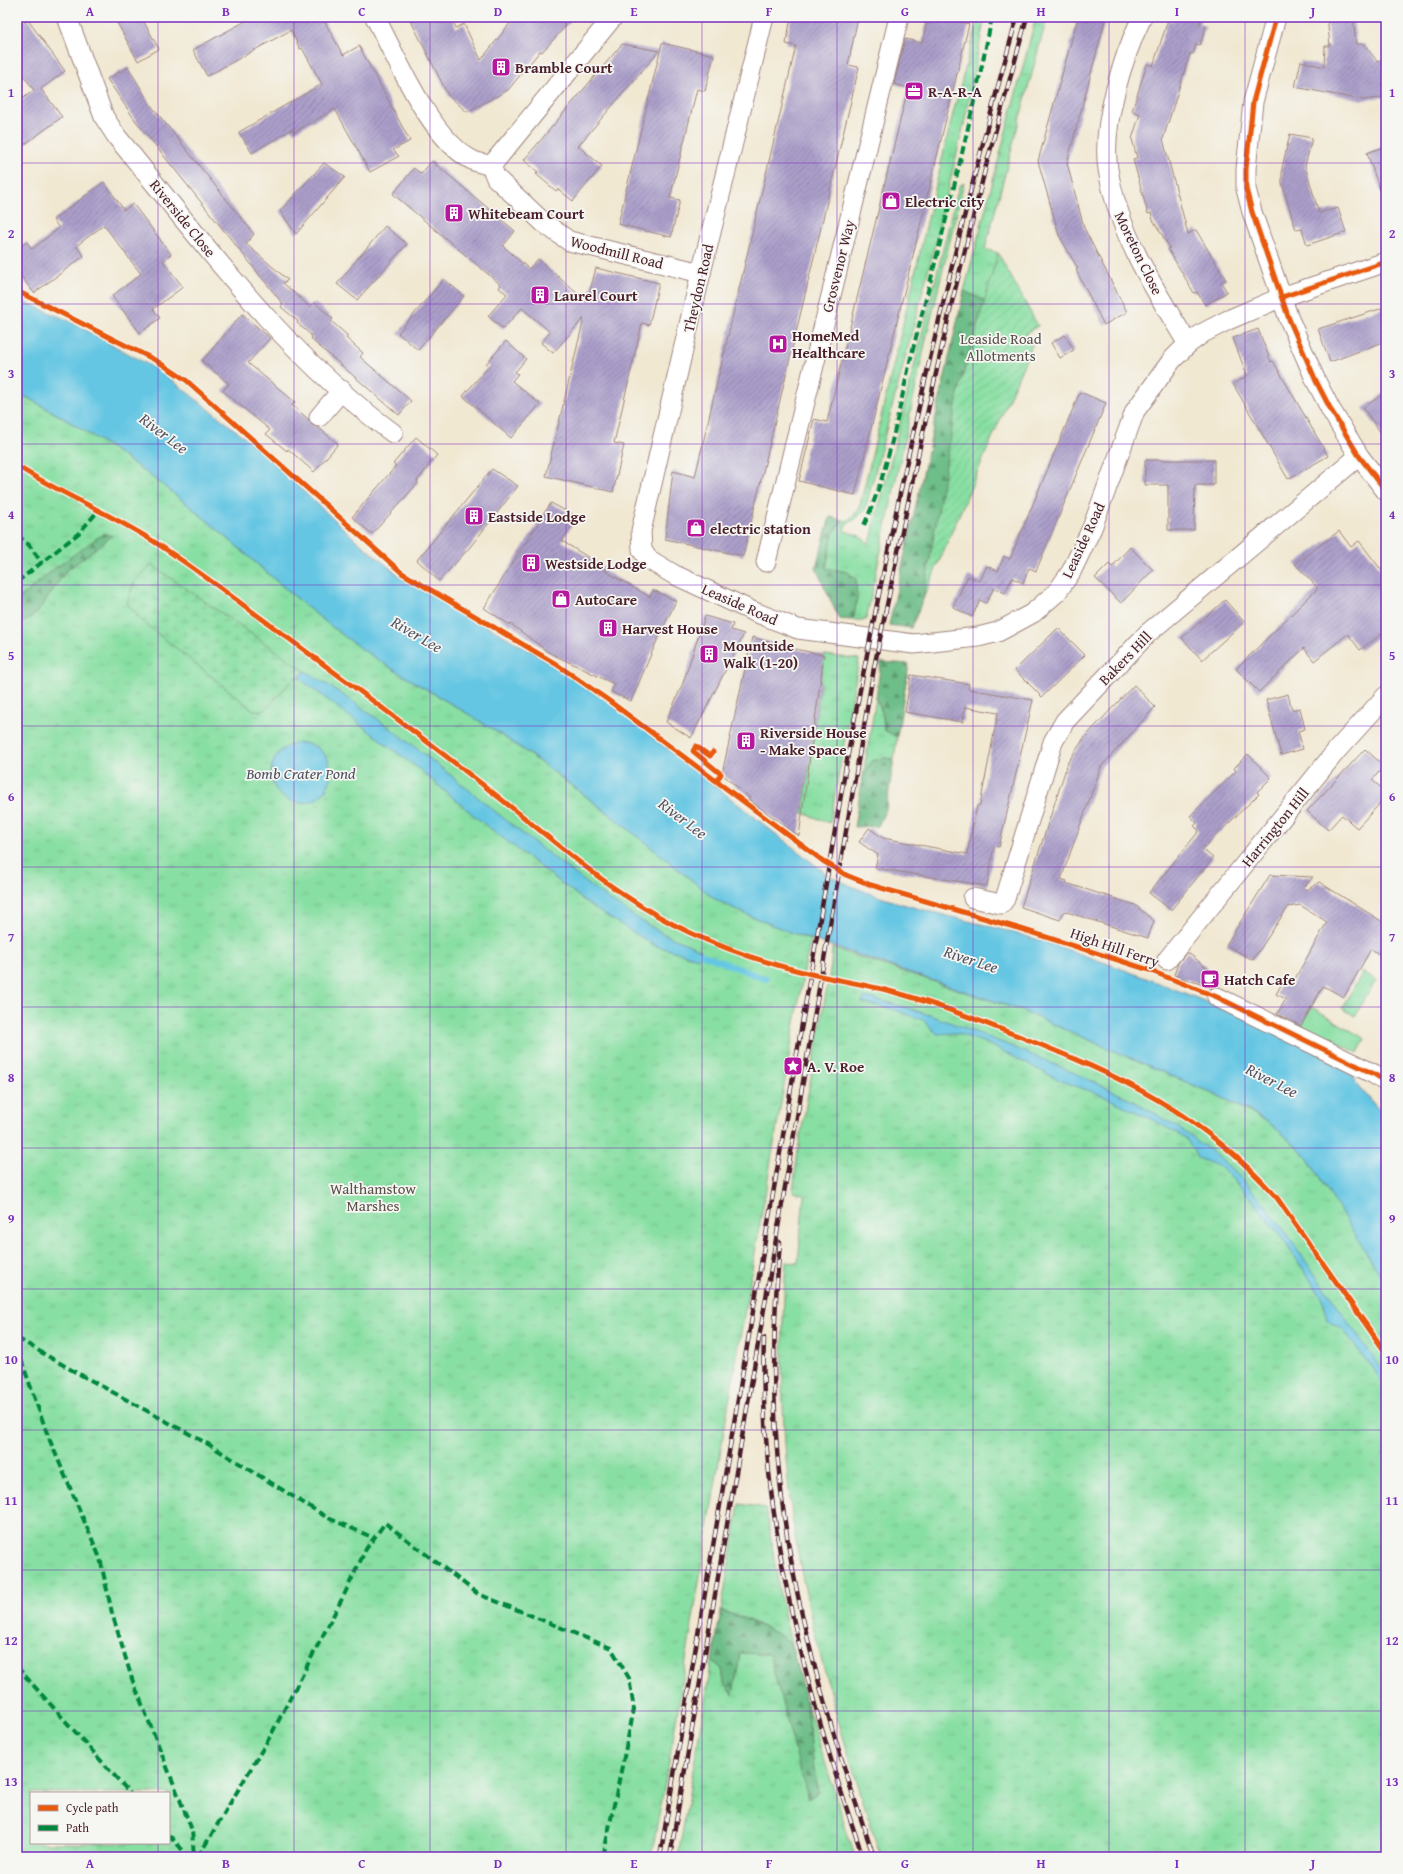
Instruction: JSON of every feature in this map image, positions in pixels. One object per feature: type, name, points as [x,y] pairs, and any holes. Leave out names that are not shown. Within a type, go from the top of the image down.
[{"type":"street","name":"Riverside Close","points":[[67,17],[104,117],[117,137],[234,280],[263,313],[308,361],[393,433]]},
{"type":"street","points":[[375,17],[426,114],[443,136],[474,161],[491,166],[613,17]]},
{"type":"street","name":"Theydon Road","points":[[648,559],[642,550],[641,531],[701,273],[764,17]]},
{"type":"street","name":"Grosvenor Way","points":[[766,562],[899,17]]},
{"type":"street","name":"Moreton Close","points":[[1142,17],[1133,37],[1116,90],[1107,144],[1108,168],[1115,204],[1130,241],[1155,290],[1188,344]]},
{"type":"street","points":[[1276,17],[1253,102],[1246,169],[1246,189],[1252,212],[1289,319],[1316,381],[1331,410],[1359,456],[1386,491]]},
{"type":"street","name":"Woodmill Road","points":[[491,166],[496,178],[544,223],[569,240],[701,273]]},
{"type":"street","name":"Leaside Road","points":[[648,559],[673,574],[723,598],[798,630],[914,644],[978,637],[998,632],[1033,613],[1057,592],[1072,572],[1092,528],[1135,411],[1172,360],[1188,344],[1203,333],[1228,320],[1282,297],[1386,262]]},
{"type":"street","points":[[319,417],[342,390]]},
{"type":"street","name":"Bakers Hill","points":[[973,898],[1001,904],[1005,899],[1053,742],[1065,721],[1148,633],[1359,456]]},
{"type":"street","name":"Harrington Hill","points":[[1167,960],[1337,750],[1386,696]]},
{"type":"street","points":[[1217,997],[1374,1074],[1386,1082]]},
{"type":"green space","points":[[979,17],[985,17],[964,124],[931,260],[865,510],[856,519],[846,524],[844,531],[858,535],[868,543],[872,537],[875,519],[953,209],[959,186],[964,183],[926,339],[866,620],[853,620],[857,599],[826,568],[833,533],[843,520],[847,521],[859,510],[952,117]]},
{"type":"green space","points":[[1036,17],[1047,17],[985,249],[998,253],[985,301],[964,291]]},
{"type":"green space","name":"Leaside Road Allotments","points":[[998,253],[1038,326],[1026,333],[1032,345],[923,599],[958,394]]},
{"type":"green space","points":[[964,291],[985,301],[958,394],[923,599],[911,628],[889,625]]},
{"type":"green space","name":"Walthamstow Marshes","points":[[17,392],[83,430],[147,473],[206,520],[301,602],[340,633],[377,659],[475,718],[523,750],[606,812],[716,899],[743,913],[811,940],[805,965],[726,1419],[670,1757],[651,1857],[17,1857]]},
{"type":"green space","points":[[830,517],[843,520],[833,533],[826,568],[848,572],[856,579],[857,599],[853,620],[839,619],[816,568]]},
{"type":"green space","points":[[104,533],[112,536],[66,571],[38,612],[17,627],[17,600],[54,569]]},
{"type":"green space","points":[[152,565],[305,671],[299,678],[295,677],[267,708],[261,711],[253,710],[141,620],[127,603],[134,582]]},
{"type":"green space","points":[[824,655],[859,659],[830,823],[803,813]]},
{"type":"green space","points":[[881,662],[909,664],[897,737],[884,730],[883,715],[876,698]]},
{"type":"green space","points":[[876,698],[883,715],[884,730],[897,737],[894,759],[884,758],[863,776]]},
{"type":"green space","points":[[884,758],[894,759],[886,809],[878,826],[854,827],[863,776],[872,761]]},
{"type":"green space","points":[[832,948],[1020,1010],[1223,1098],[1269,1123],[1290,1140],[1308,1159],[1386,1284],[1386,1857],[881,1857],[841,1731],[808,1602],[792,1515],[788,1483],[784,1420],[782,1357],[786,1262],[798,1263],[804,1194],[793,1192],[798,1150],[831,965]]},
{"type":"green space","points":[[1363,972],[1376,980],[1355,1016],[1342,1008]]},
{"type":"green space","points":[[1312,1007],[1365,1039],[1358,1053],[1301,1026]]},
{"type":"green space","points":[[739,1504],[766,1508],[780,1595],[791,1644],[758,1624],[721,1611]]},
{"type":"green space","points":[[721,1611],[743,1618],[778,1634],[791,1644],[806,1701],[814,1770],[819,1792],[808,1799],[769,1654],[740,1653],[733,1695],[724,1683],[722,1669],[712,1660]]},
{"type":"green space","points":[[740,1653],[769,1654],[785,1712],[819,1792],[814,1770],[806,1701],[855,1857],[678,1857],[712,1660],[722,1669],[724,1683],[733,1694]]},
{"type":"water","name":"River Lee","points":[[17,299],[67,320],[160,371],[252,443],[357,541],[402,578],[536,654],[603,698],[828,875],[880,897],[1042,941],[1177,990],[1281,1034],[1351,1070],[1355,1082],[1386,1118],[1386,1284],[1308,1159],[1290,1140],[1269,1123],[1223,1098],[1020,1010],[787,931],[743,913],[715,899],[606,812],[523,750],[475,718],[396,671],[358,646],[320,618],[206,520],[147,473],[83,430],[17,392]]},
{"type":"water","points":[[305,671],[339,692],[404,739],[530,840],[610,900],[662,933],[701,950],[698,958],[656,946],[595,909],[478,819],[420,770],[299,678]]},
{"type":"water","name":"Bomb Crater Pond","points":[[301,743],[317,748],[322,752],[326,757],[331,773],[326,789],[322,794],[317,798],[301,803],[285,798],[280,794],[276,789],[271,773],[276,757],[280,752],[285,748]]},
{"type":"water","points":[[864,997],[902,1006],[940,1019],[1013,1047],[1079,1075],[1143,1106],[1203,1145],[1230,1168],[1255,1193],[1290,1238],[1386,1375],[1386,1386],[1342,1329],[1327,1319],[1321,1295],[1281,1237],[1250,1197],[1220,1167],[1198,1158],[1186,1139],[1155,1121],[1099,1094],[1061,1081],[986,1043],[956,1033],[937,1034],[923,1020],[889,1008],[862,1003]]},
{"type":"building","points":[[114,17],[141,17],[159,49],[138,61]]},
{"type":"building","points":[[253,17],[322,17],[343,55],[359,46],[410,141],[393,150],[399,156],[370,172],[335,109],[294,132],[292,129],[252,153],[239,132],[322,84],[302,48],[300,49],[291,30],[207,76],[193,50]]},
{"type":"building","name":"Bramble Court","points":[[409,17],[451,17],[456,28],[464,24],[481,60],[515,17],[574,17],[542,52],[540,51],[508,90],[467,112],[448,95]]},
{"type":"building","points":[[791,17],[858,17],[848,65],[859,67],[743,556],[665,539],[673,471],[695,477],[796,46],[786,44]]},
{"type":"building","points":[[928,17],[940,17],[969,24],[855,495],[799,481],[814,419],[827,422],[908,88],[894,84],[905,39],[922,43]]},
{"type":"building","points":[[1078,17],[1106,17],[1067,163],[1084,228],[1127,312],[1104,325],[1076,270],[1078,269],[1059,235],[1038,161]]},
{"type":"building","points":[[1175,17],[1202,17],[1199,25],[1206,26],[1200,45],[1196,44],[1193,54],[1190,53],[1163,139],[1188,234],[1196,230],[1226,280],[1221,282],[1227,292],[1205,305],[1197,292],[1194,293],[1168,249],[1170,248],[1153,220],[1151,213],[1148,214],[1133,159],[1137,158],[1132,139],[1140,114],[1132,111],[1147,64],[1153,66],[1168,20],[1174,21]]},
{"type":"building","points":[[1327,17],[1353,17],[1356,44],[1364,44],[1377,61],[1386,59],[1386,97],[1363,100],[1295,87],[1301,61],[1324,67],[1325,46],[1330,46]]},
{"type":"building","points":[[28,20],[65,71],[41,89],[62,117],[17,150],[17,103],[34,90],[17,67],[17,28]]},
{"type":"building","points":[[662,43],[714,55],[705,91],[697,89],[670,198],[680,200],[671,237],[618,224]]},
{"type":"building","points":[[622,44],[659,51],[578,146],[602,166],[573,201],[558,189],[556,191],[536,174],[538,172],[524,160]]},
{"type":"building","points":[[128,67],[150,104],[254,234],[246,244],[288,280],[283,283],[310,307],[314,302],[333,319],[331,321],[348,336],[346,338],[363,353],[360,357],[411,401],[399,415],[312,340],[311,335],[297,323],[298,321],[281,307],[283,304],[135,120],[107,79]]},
{"type":"building","points":[[1290,134],[1312,138],[1305,166],[1319,213],[1338,208],[1346,232],[1307,245],[1302,229],[1296,230],[1282,183],[1282,168]]},
{"type":"building","points":[[1386,146],[1386,201],[1384,201],[1367,153]]},
{"type":"building","points":[[432,161],[515,231],[503,246],[529,269],[538,259],[587,302],[596,268],[659,283],[649,325],[642,323],[614,443],[624,445],[613,492],[546,476],[584,318],[553,353],[541,343],[550,332],[522,308],[503,329],[488,316],[507,294],[499,288],[501,285],[393,194],[414,168],[421,174]]},
{"type":"building","points":[[324,163],[345,177],[296,234],[280,211]]},
{"type":"building","points":[[104,182],[124,210],[133,204],[171,254],[163,261],[183,287],[153,309],[160,318],[140,333],[112,296],[141,274],[104,225],[76,246],[84,256],[34,293],[17,271],[17,249],[27,242],[32,249],[59,228],[53,220]]},
{"type":"building","points":[[385,226],[407,244],[357,300],[337,284]]},
{"type":"building","points":[[444,279],[464,296],[418,350],[398,333]]},
{"type":"building","points":[[1386,307],[1386,341],[1330,362],[1318,329]]},
{"type":"building","points":[[242,314],[270,338],[248,363],[295,402],[292,405],[308,419],[312,425],[319,428],[338,444],[314,472],[288,449],[287,451],[266,434],[270,430],[223,391],[229,384],[202,361]]},
{"type":"building","points":[[1258,329],[1271,362],[1273,361],[1328,456],[1288,479],[1233,384],[1247,376],[1233,338]]},
{"type":"building","points":[[1065,335],[1074,350],[1060,358],[1051,343]]},
{"type":"building","points":[[506,341],[526,359],[515,372],[518,374],[512,381],[540,404],[511,438],[463,396],[489,366],[486,364]]},
{"type":"building","points":[[1080,392],[1106,403],[1036,571],[1029,568],[1023,583],[1012,578],[1005,593],[994,588],[986,603],[980,600],[972,617],[953,607],[968,576],[980,581],[987,566],[998,571],[1004,556],[1010,559]]},
{"type":"building","points":[[1386,392],[1386,440],[1363,408]]},
{"type":"building","points":[[416,437],[437,455],[417,481],[418,483],[372,534],[352,517],[396,466],[393,464]]},
{"type":"building","points":[[1145,460],[1214,460],[1214,485],[1195,485],[1194,530],[1168,530],[1168,485],[1145,485]]},
{"type":"building","name":"Eastside Lodge","points":[[492,469],[518,486],[470,547],[439,581],[417,560]]},
{"type":"building","points":[[551,503],[577,517],[562,541],[607,569],[605,571],[650,597],[653,590],[676,601],[631,701],[611,692],[614,684],[548,652],[511,624],[510,625],[484,608]]},
{"type":"building","points":[[1339,531],[1351,547],[1359,541],[1386,576],[1386,631],[1360,650],[1348,634],[1314,661],[1304,648],[1259,692],[1236,669],[1318,588],[1295,564]]},
{"type":"building","points":[[1130,547],[1153,570],[1121,603],[1095,578],[1109,564],[1112,567]]},
{"type":"building","points":[[1225,600],[1244,622],[1202,660],[1182,638]]},
{"type":"building","name":"Mountside Walk (1-20)","points":[[705,616],[733,624],[731,630],[744,634],[691,738],[666,722],[683,683]]},
{"type":"building","points":[[1058,628],[1085,655],[1042,697],[1015,670]]},
{"type":"building","points":[[752,637],[790,648],[824,655],[799,836],[749,800],[749,797],[722,774]]},
{"type":"building","points":[[911,675],[969,684],[968,689],[1033,700],[999,847],[994,846],[987,886],[875,868],[878,855],[859,842],[869,828],[883,838],[967,854],[977,806],[980,805],[998,713],[965,707],[963,722],[905,712]]},
{"type":"building","points":[[1134,685],[1155,707],[1101,767],[1061,879],[1067,881],[1066,883],[1135,905],[1154,921],[1148,938],[1064,911],[1060,920],[1021,907],[1068,762],[1085,737]]},
{"type":"building","points":[[1288,694],[1292,710],[1300,708],[1305,729],[1298,731],[1303,749],[1281,755],[1266,700]]},
{"type":"building","points":[[1365,749],[1384,766],[1372,780],[1386,792],[1386,797],[1357,828],[1342,815],[1328,830],[1307,811]]},
{"type":"building","points":[[1248,754],[1271,778],[1257,792],[1259,794],[1202,849],[1213,858],[1171,910],[1149,893],[1199,831],[1194,826],[1197,823],[1190,816],[1236,771],[1234,768]]},
{"type":"building","points":[[1270,875],[1313,877],[1304,887],[1307,890],[1319,882],[1386,924],[1386,958],[1371,949],[1344,997],[1323,986],[1301,1026],[1277,1014],[1286,999],[1276,994],[1284,980],[1292,984],[1327,922],[1300,905],[1288,907],[1253,960],[1226,945]]},
{"type":"building","points":[[1187,952],[1216,975],[1212,988],[1174,975],[1178,963]]},
{"type":"waterway","points":[[693,951],[766,979]]},
{"type":"railway","points":[[660,1857],[848,754],[884,568],[924,384],[968,200],[1017,17]]},
{"type":"railway","points":[[670,1857],[874,668],[915,469],[950,310],[987,162],[1027,17]]},
{"type":"railway","points":[[780,1242],[776,1302],[774,1392],[777,1452],[786,1530],[794,1578],[816,1672],[843,1765],[874,1857]]},
{"type":"railway","points":[[764,1338],[764,1405],[769,1471],[777,1536],[790,1602],[822,1730],[863,1857]]},
{"type":"marked path","points":[[864,525],[881,482],[893,436],[965,140],[992,17]]},
{"type":"marked path","points":[[17,582],[79,533],[98,511]]},
{"type":"marked path","points":[[17,535],[29,545],[42,563]]},
{"type":"marked path","points":[[17,1338],[70,1369],[208,1444],[328,1518],[374,1538]]},
{"type":"marked path","points":[[17,1348],[48,1436],[100,1558],[112,1613],[132,1679],[192,1830],[194,1857]]},
{"type":"marked path","points":[[198,1857],[271,1735],[344,1595],[366,1549],[385,1523],[478,1594],[611,1648],[629,1678],[634,1709],[603,1857]]},
{"type":"marked path","points":[[17,1667],[129,1792]]},
{"type":"marked path","points":[[170,1836],[189,1857]]},
{"type":"cycle path","points":[[1276,17],[1253,102],[1246,169],[1246,189],[1252,212],[1289,319],[1316,381],[1331,410],[1359,456],[1386,491]]},
{"type":"cycle path","points":[[1282,297],[1386,262]]},
{"type":"cycle path","name":"High Hill Ferry","points":[[17,291],[157,361],[186,380],[402,573],[556,664],[608,700],[823,861],[846,875],[871,885],[1021,929],[1146,969],[1217,997],[1374,1074],[1386,1082]]},
{"type":"cycle path","points":[[17,466],[51,486],[136,531],[190,566],[426,741],[588,868],[640,905],[674,925],[748,956],[803,972],[874,987],[912,997],[987,1024],[1089,1065],[1157,1100],[1189,1120],[1219,1142],[1249,1168],[1277,1198],[1386,1353]]},
{"type":"cycle path","points":[[713,752],[710,756],[696,746],[693,751],[721,774],[717,780]]},
{"type":"place","name":"Bramble Court","points":[[501,67]]},
{"type":"place","name":"R-A-R-A","points":[[914,91]]},
{"type":"place","name":"Electric city","points":[[891,201]]},
{"type":"place","name":"Whitebeam Court","points":[[454,213]]},
{"type":"place","name":"Laurel Court","points":[[540,295]]},
{"type":"place","name":"HomeMed Healthcare","points":[[778,344]]},
{"type":"place","name":"Eastside Lodge","points":[[474,516]]},
{"type":"place","name":"electric station","points":[[696,528]]},
{"type":"place","name":"Westside Lodge","points":[[531,563]]},
{"type":"place","name":"AutoCare","points":[[561,599]]},
{"type":"place","name":"Harvest House","points":[[608,628]]},
{"type":"place","name":"Mountside Walk (1-20)","points":[[709,654]]},
{"type":"place","name":"Riverside House - Make Space","points":[[746,741]]},
{"type":"place","name":"Hatch Cafe","points":[[1210,979]]},
{"type":"place","name":"A. V. Roe","points":[[793,1066]]}]
